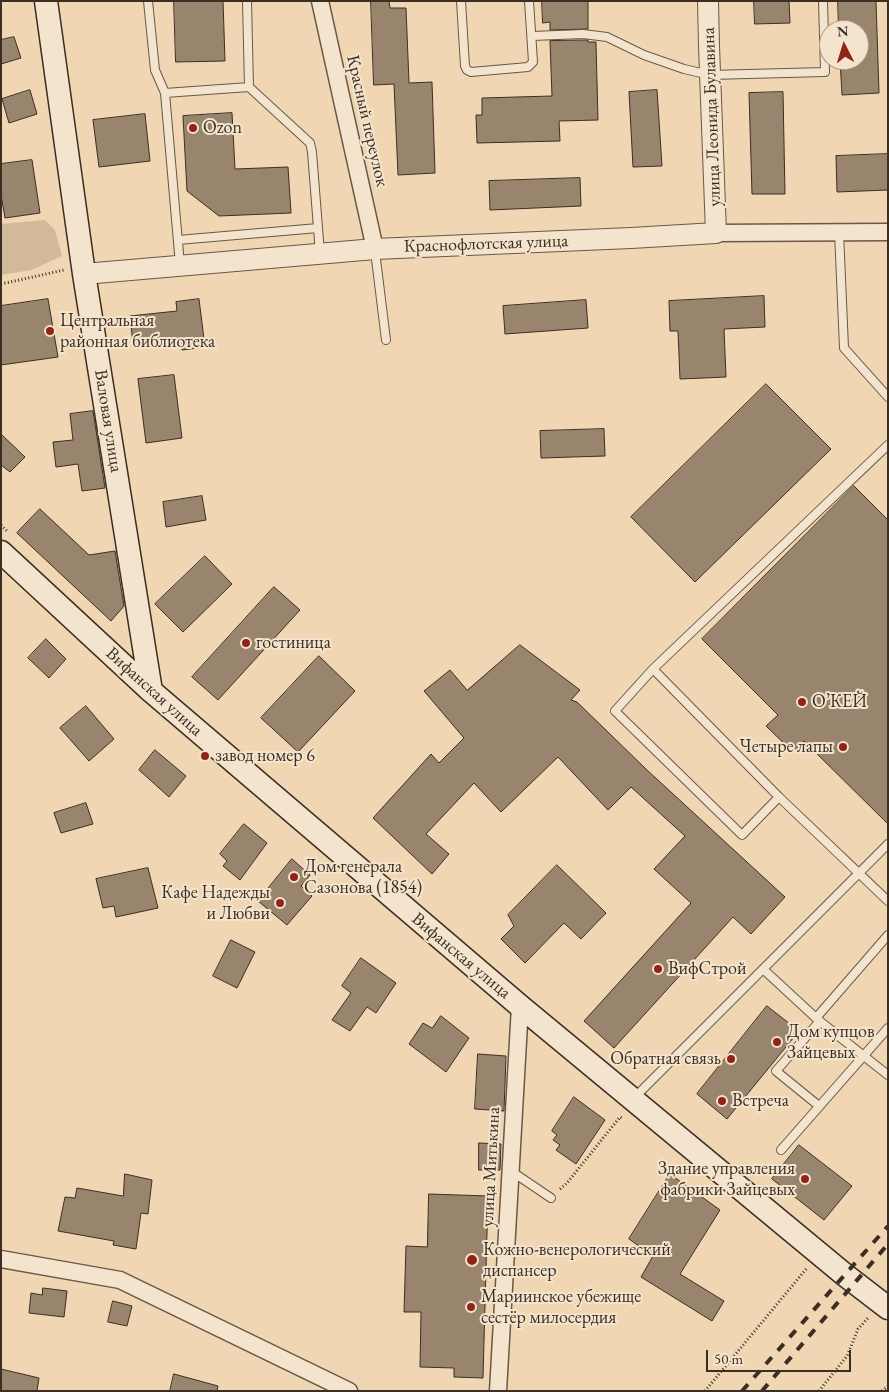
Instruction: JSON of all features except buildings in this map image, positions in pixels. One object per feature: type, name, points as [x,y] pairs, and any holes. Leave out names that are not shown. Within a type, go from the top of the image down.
[{"type":"main road","name":"Валовая улица","points":[[46,1],[83,269],[151,691]]},
{"type":"main road","name":"Вифанская улица","points":[[1,552],[151,691],[520,1006],[884,1305]]},
{"type":"street","name":"Красный переулок","points":[[320,1],[375,249]]},
{"type":"street","name":"улица Леонида Булавина","points":[[708,1],[716,232]]},
{"type":"street","name":"Краснофлотская улица","points":[[83,269],[180,266],[375,249],[716,232],[888,232]]},
{"type":"street","name":"улица Митькина","points":[[498,1391],[520,1006]]},
{"type":"street","points":[[1,1259],[120,1280],[349,1391]]},
{"type":"lane","points":[[148,1],[155,70],[165,93],[180,266]]},
{"type":"lane","points":[[247,1],[249,87],[310,144],[320,254]]},
{"type":"lane","points":[[461,1],[465,66],[471,72],[528,67],[533,62],[529,1]]},
{"type":"lane","points":[[532,36],[583,34],[607,37],[644,55],[684,69],[710,75],[825,72],[823,1]]},
{"type":"lane","points":[[165,93],[249,87]]},
{"type":"lane","points":[[178,240],[318,228]]},
{"type":"lane","points":[[839,232],[844,348],[888,397]]},
{"type":"lane","points":[[375,249],[386,340]]},
{"type":"lane","points":[[780,797],[742,835],[615,711],[653,669],[888,445]]},
{"type":"lane","points":[[653,669],[780,797],[888,901]]},
{"type":"lane","points":[[634,1099],[888,844]]},
{"type":"lane","points":[[819,1106],[776,1071],[888,935]]},
{"type":"lane","points":[[763,969],[818,1020],[888,1075]]},
{"type":"lane","points":[[781,1150],[888,1028]]},
{"type":"lane","points":[[511,1171],[551,1198]]},
{"type":"path","points":[[1,284],[61,271],[83,269]]},
{"type":"path","points":[[551,1198],[567,1184],[620,1117],[627,1123]]},
{"type":"path","points":[[705,1391],[807,1268],[799,1262]]},
{"type":"path","points":[[819,1391],[847,1356],[858,1329],[884,1305]]},
{"type":"path","points":[[882,1391],[888,1386]]},
{"type":"shaded area","points":[[45,220],[55,230],[62,256],[31,270],[1,275],[1,224]]},
{"type":"railway","points":[[742,1391],[888,1226]]},
{"type":"railway","points":[[762,1391],[888,1244]]},
{"type":"place","name":"Ozon","points":[[193,128]]},
{"type":"place","name":"Центральная районная библиотека","points":[[50,331]]},
{"type":"place","name":"гостиница","points":[[246,643]]},
{"type":"place","name":"О’КЕЙ","points":[[802,702]]},
{"type":"place","name":"Четыре лапы","points":[[843,747]]},
{"type":"place","name":"завод номер 6","points":[[205,756]]},
{"type":"place","name":"Дом генерала Сазонова (1854)","points":[[294,877]]},
{"type":"place","name":"Кафе Надежды и Любви","points":[[280,903]]},
{"type":"place","name":"ВифСтрой","points":[[658,969]]},
{"type":"place","name":"Дом купцов Зайцевых","points":[[777,1042]]},
{"type":"place","name":"Обратная связь","points":[[731,1059]]},
{"type":"place","name":"Встреча","points":[[722,1101]]},
{"type":"place","name":"Здание управления фабрики Зайцевых","points":[[805,1179]]},
{"type":"place","name":"Кожно-венерологический диспансер","points":[[472,1260]]},
{"type":"place","name":"Мариинское убежище сестёр милосердия","points":[[471,1307]]}]
